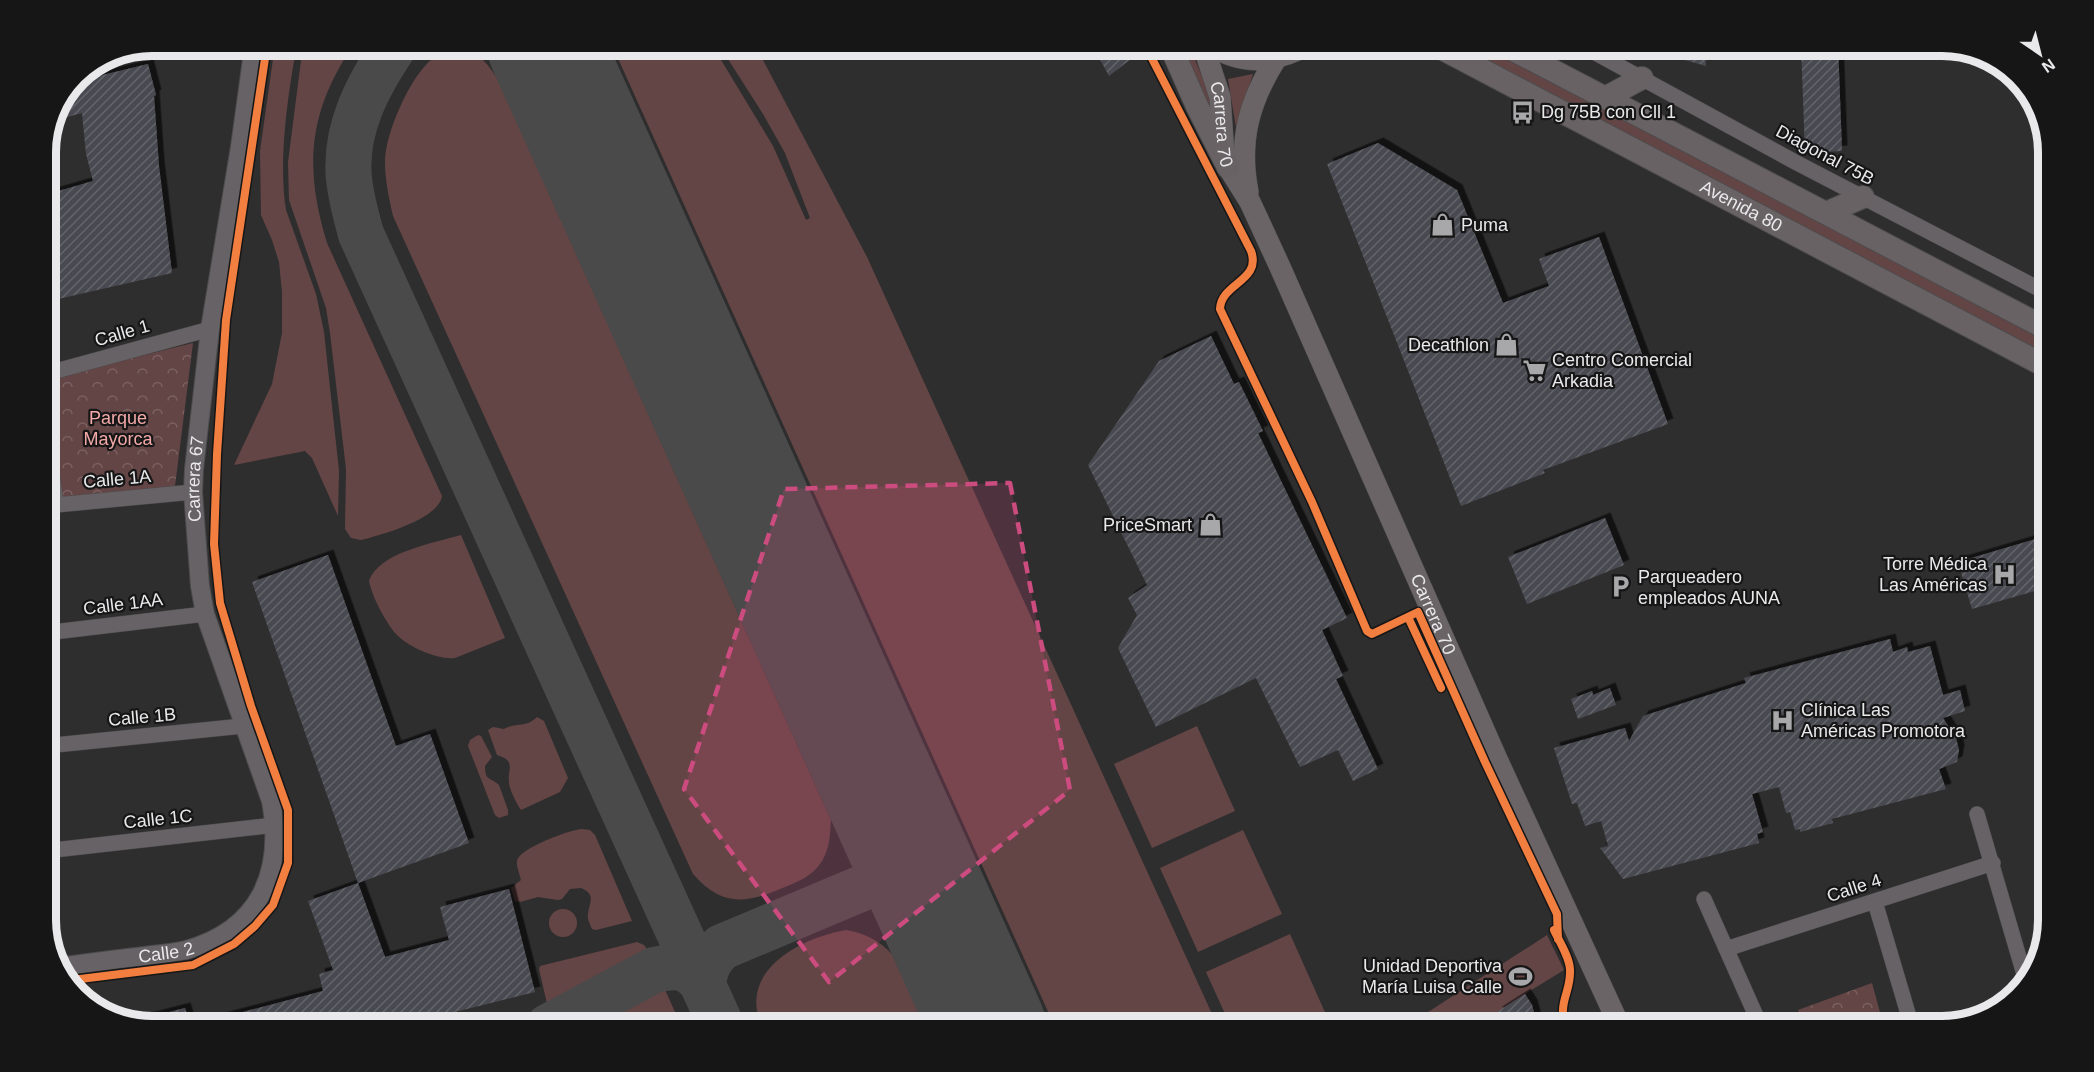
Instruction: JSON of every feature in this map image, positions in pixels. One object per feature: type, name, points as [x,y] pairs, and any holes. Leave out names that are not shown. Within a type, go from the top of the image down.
[{"type":"main road","points":[[1175,56],[1228,167]]},
{"type":"main road","name":"Carrera 70","points":[[1207,56],[1220,97],[1222,145],[1228,167],[1250,202],[1342,405],[1496,757],[1615,1016]]},
{"type":"main road","points":[[1235,56],[1254,61],[1277,57]]},
{"type":"main road","name":"Avenida 80","points":[[1456,56],[2038,362]]},
{"type":"main road","name":"Avenida 80","points":[[1525,56],[2038,324]]},
{"type":"main road","name":"Carrera 70","points":[[1250,202],[1243,169],[1245,137],[1254,98],[1277,57]]},
{"type":"main road","points":[[1605,98],[1642,78]]},
{"type":"main road","points":[[1826,213],[1863,197]]},
{"type":"street","name":"Carrera 67","points":[[252,56],[237,169],[210,328],[193,492],[200,586],[205,614],[243,726],[262,773],[275,825],[273,862],[258,903]]},
{"type":"street","name":"Diagonal 75B","points":[[1601,56],[2038,288]]},
{"type":"street","name":"Calle 1","points":[[56,371],[210,328]]},
{"type":"street","name":"Calle 1A","points":[[56,505],[193,492]]},
{"type":"street","name":"Calle 1AA","points":[[56,632],[205,614]]},
{"type":"street","name":"Calle 1B","points":[[56,745],[243,726]]},
{"type":"street","points":[[1977,814],[2023,972]]},
{"type":"street","name":"Calle 1C","points":[[56,850],[275,825]]},
{"type":"street","name":"Calle 4","points":[[1726,949],[1993,863]]},
{"type":"street","points":[[1704,899],[1756,1016]]},
{"type":"street","points":[[1875,902],[1909,1016]]},
{"type":"street","name":"Calle 2","points":[[67,966],[185,950],[208,942],[226,931],[258,903]]},
{"type":"highlighted area","points":[[1010,483],[1070,790],[829,982],[684,789],[784,489]]},
{"type":"green space","points":[[273,56],[295,56],[285,127],[284,191],[286,210],[316,294],[324,332],[339,471],[338,516],[312,458],[305,451],[234,465],[272,384],[282,333],[279,262],[261,215],[260,151]]},
{"type":"green space","points":[[302,56],[346,56],[327,94],[314,141],[315,190],[320,215],[327,243],[442,496],[431,512],[420,519],[395,530],[361,540],[351,538],[345,529],[346,469],[330,333],[326,308],[289,200],[288,162]]},
{"type":"green space","points":[[436,56],[477,56],[489,66],[497,78],[831,820],[825,856],[814,871],[792,884],[767,894],[734,899],[713,892],[693,874],[393,216],[386,182],[385,162],[389,136],[407,92]]},
{"type":"green space","points":[[617,56],[719,56],[773,146],[806,220],[810,218],[785,153],[726,56],[761,56],[867,257],[1213,1016],[1050,1016]]},
{"type":"green space","points":[[1185,56],[1194,56],[1211,98],[1213,118]]},
{"type":"green space","points":[[1475,56],[1510,56],[1817,215],[2038,332],[2038,352]]},
{"type":"green space","points":[[1253,74],[1248,90],[1239,146],[1228,79]]},
{"type":"green space","name":"Parque Mayorca","points":[[193,343],[175,486],[62,500],[56,452],[56,377]]},
{"type":"green space","points":[[461,535],[505,638],[455,658],[448,658],[425,652],[398,636],[380,610],[369,581],[375,571],[395,556],[423,545]]},
{"type":"green space","points":[[537,717],[544,721],[568,778],[560,792],[521,810],[510,786],[509,763],[497,755],[488,730],[493,727],[504,729],[525,724]]},
{"type":"green space","points":[[1197,726],[1235,811],[1152,848],[1114,764]]},
{"type":"green space","points":[[478,735],[481,736],[492,757],[485,766],[486,775],[499,785],[508,810],[508,815],[499,818],[495,815],[468,746],[470,740]]},
{"type":"green space","points":[[581,829],[590,830],[595,835],[632,921],[592,929],[588,916],[591,896],[581,888],[570,889],[562,899],[558,900],[538,897],[520,902],[515,901],[511,888],[521,880],[517,863],[520,856],[546,840]]},
{"type":"green space","points":[[1243,830],[1282,914],[1198,952],[1160,868]]},
{"type":"green space","points":[[563,909],[573,913],[577,923],[573,933],[563,937],[553,933],[549,923],[553,913]]},
{"type":"green space","points":[[846,930],[879,942],[901,965],[926,1016],[759,1016],[757,1007],[758,989],[765,974],[777,960],[793,949],[828,934]]},
{"type":"green space","points":[[1290,934],[1327,1016],[1226,1016],[1206,972]]},
{"type":"green space","name":"Unidad Deportiva María Luisa Calle","points":[[1547,935],[1564,970],[1525,994],[1532,1005],[1535,1016],[1422,1016]]},
{"type":"green space","points":[[637,942],[644,945],[648,953],[642,964],[556,1011],[548,1008],[540,966]]},
{"type":"green space","points":[[656,980],[662,983],[677,1016],[590,1016]]},
{"type":"green space","points":[[1872,983],[1881,1016],[1800,1016],[1798,1010]]},
{"type":"building","points":[[1098,56],[1130,56],[1131,59],[1109,76]]},
{"type":"building","points":[[1671,56],[1706,56],[1706,66]]},
{"type":"building","points":[[1801,56],[1838,56],[1842,151],[1805,153]]},
{"type":"building","points":[[148,64],[156,95],[154,96],[159,166],[172,273],[56,299],[56,192],[93,181],[86,154],[82,113],[62,119],[75,93],[89,78]]},
{"type":"building","points":[[1378,143],[1457,190],[1503,303],[1549,286],[1539,259],[1599,237],[1668,424],[1543,470],[1545,473],[1461,506],[1327,164]]},
{"type":"building","name":"PriceSmart","points":[[1211,336],[1234,384],[1239,382],[1263,431],[1258,433],[1347,618],[1322,630],[1343,676],[1336,679],[1378,769],[1353,781],[1338,750],[1300,767],[1256,678],[1156,727],[1118,648],[1137,615],[1128,598],[1147,585],[1088,465],[1159,361]]},
{"type":"building","points":[[1605,518],[1624,565],[1527,604],[1508,557]]},
{"type":"building","name":"Torre Médica Las Américas","points":[[2038,538],[2038,590],[1972,609],[1958,562]]},
{"type":"building","points":[[328,555],[396,746],[430,734],[469,843],[358,883],[252,582]]},
{"type":"building","points":[[1890,639],[1893,652],[1907,647],[1908,652],[1930,646],[1943,695],[1960,690],[1965,711],[1943,718],[1956,738],[1959,750],[1957,762],[1939,769],[1946,789],[1832,819],[1833,823],[1800,832],[1800,829],[1795,830],[1790,812],[1786,813],[1779,787],[1752,794],[1763,832],[1757,834],[1759,843],[1623,879],[1600,848],[1608,846],[1601,821],[1585,826],[1577,803],[1572,804],[1554,748],[1625,728],[1629,741],[1643,716],[1746,683],[1744,678]]},
{"type":"building","points":[[1610,688],[1616,705],[1578,719],[1571,699],[1592,691],[1593,695]]},
{"type":"building","points":[[358,883],[385,957],[449,940],[440,907],[509,889],[535,992],[439,1016],[228,1016],[323,991],[319,974],[333,970],[308,901]]},
{"type":"building","points":[[1525,994],[1532,1005],[1535,1016],[1500,1016],[1497,1012]]},
{"type":"building","points":[[185,1008],[188,1016],[154,1016]]},
{"type":"taxiway","points":[[388,56],[367,92],[354,125],[350,143],[349,179],[361,234],[717,1016]]},
{"type":"taxiway","points":[[879,881],[899,860],[902,848],[900,832]]},
{"type":"taxiway","points":[[703,984],[709,963],[722,947],[879,881],[892,878],[911,879],[922,886],[926,892]]},
{"type":"taxiway","points":[[568,1016],[654,970],[670,967],[682,968],[692,973],[703,984]]},
{"type":"runway","points":[[550,56],[983,1016]]},
{"type":"cycle path","points":[[76,980],[193,965],[234,944],[255,926],[273,905],[288,863],[288,810],[251,706],[220,603],[214,544],[217,454],[226,320],[265,56]]},
{"type":"cycle path","points":[[1151,56],[1251,251],[1253,261],[1251,269],[1227,293],[1220,309],[1312,502],[1367,631],[1372,634],[1418,612],[1485,762],[1557,914],[1558,939]]},
{"type":"cycle path","points":[[1408,617],[1441,688]]},
{"type":"cycle path","points":[[1554,930],[1570,965],[1563,1016]]},
{"type":"place","name":"Dg 75B con Cll 1","points":[[1523,112]]},
{"type":"place","name":"Puma","points":[[1443,225]]},
{"type":"place","name":"Decathlon","points":[[1507,345]]},
{"type":"place","name":"Centro Comercial Arkadia","points":[[1534,370]]},
{"type":"place","name":"PriceSmart","points":[[1210,525]]},
{"type":"place","name":"Torre Médica Las Américas","points":[[2005,574]]},
{"type":"place","name":"Parqueadero empleados AUNA","points":[[1620,587]]},
{"type":"place","name":"Clínica Las Américas Promotora","points":[[1783,720]]},
{"type":"place","name":"Unidad Deportiva María Luisa Calle","points":[[1520,976]]}]
